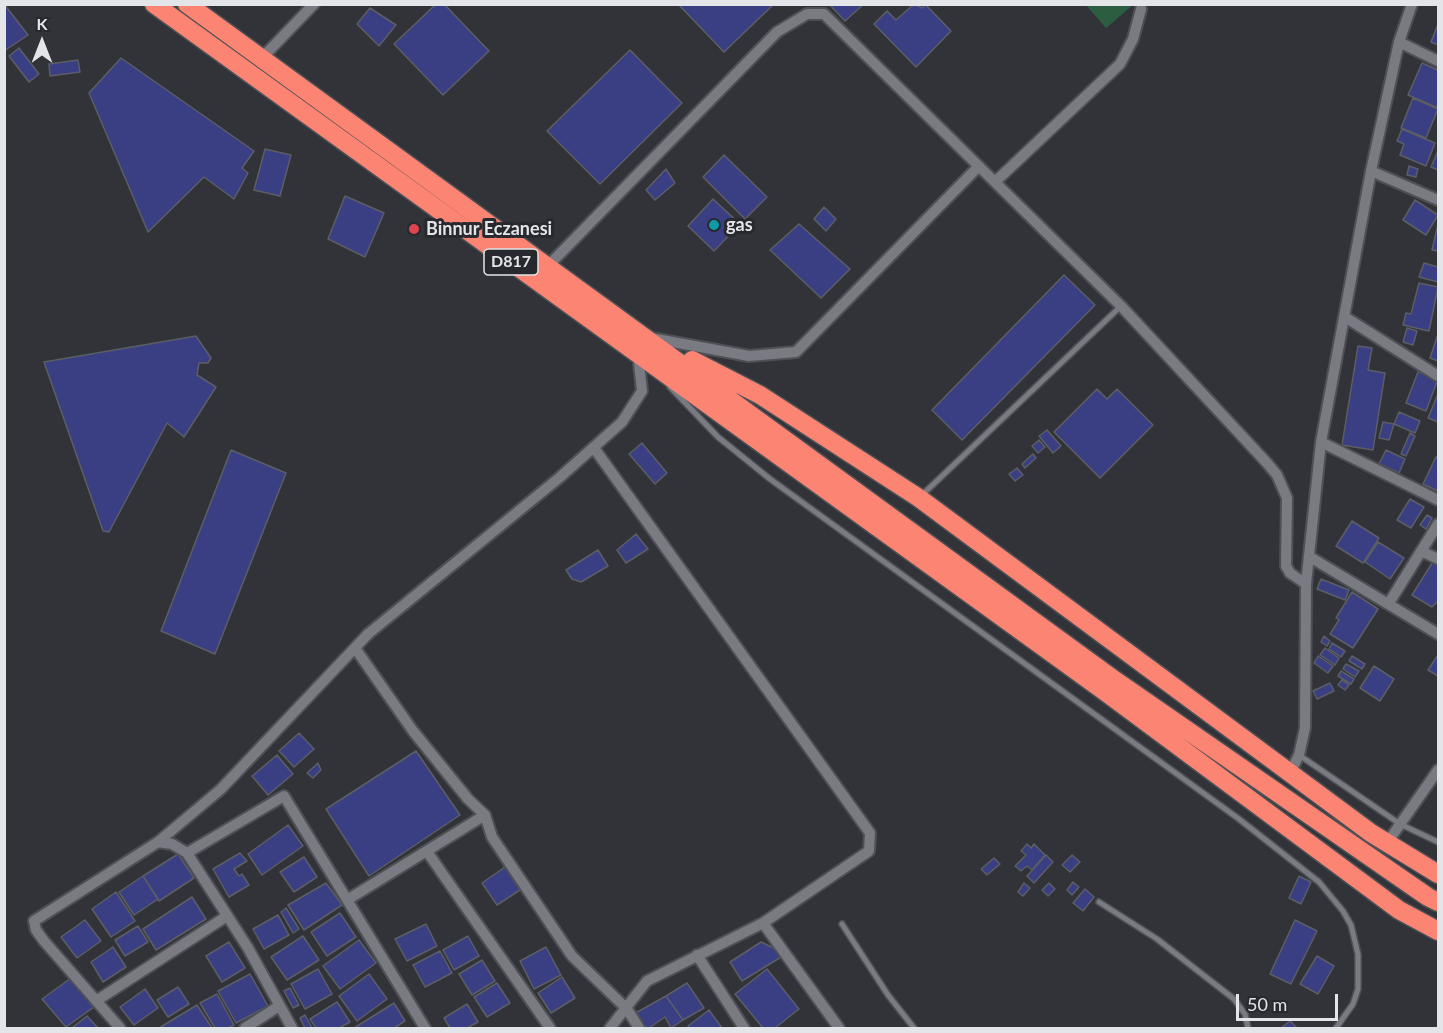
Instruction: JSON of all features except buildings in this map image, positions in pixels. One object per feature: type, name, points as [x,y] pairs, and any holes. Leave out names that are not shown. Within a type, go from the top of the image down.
[{"type":"highway","name":"D817","points":[[154,4],[638,354],[872,513]]},
{"type":"highway","name":"D817","points":[[187,4],[645,336],[872,513]]},
{"type":"highway","points":[[645,336],[760,394],[919,498],[1290,773],[1387,843],[1438,874]]},
{"type":"highway","points":[[872,513],[1438,902]]},
{"type":"highway","points":[[872,513],[1399,910],[1438,931]]},
{"type":"street","points":[[261,59],[314,4]]},
{"type":"street","points":[[1290,773],[1299,755],[1305,728],[1303,658],[1306,584],[1321,442],[1371,171],[1399,42],[1412,4]]},
{"type":"street","points":[[995,182],[1120,64],[1133,39],[1141,9]]},
{"type":"street","points":[[548,266],[777,32],[807,14],[824,14],[1121,306],[1277,475],[1287,498],[1286,566],[1290,573],[1306,584]]},
{"type":"street","points":[[1399,42],[1438,61]]},
{"type":"street","points":[[645,336],[749,356],[796,352],[979,166]]},
{"type":"street","points":[[1371,171],[1438,200]]},
{"type":"street","points":[[1345,317],[1438,376]]},
{"type":"street","points":[[120,1029],[44,941],[36,930],[34,921],[158,842],[221,789],[368,634],[594,448],[622,422],[642,391],[642,371],[638,354]]},
{"type":"street","points":[[1321,442],[1438,500]]},
{"type":"street","points":[[594,448],[870,833],[869,850],[763,923],[647,981],[633,996],[627,1009],[610,1029]]},
{"type":"street","points":[[1389,603],[1438,524]]},
{"type":"street","points":[[1421,551],[1438,559]]},
{"type":"street","points":[[1310,557],[1438,634]]},
{"type":"street","points":[[355,648],[413,731],[468,799],[485,815],[492,837],[572,956],[627,1009],[639,1029]]},
{"type":"street","points":[[1387,843],[1438,770]]},
{"type":"street","points":[[187,853],[284,796],[424,1029]]},
{"type":"street","points":[[347,900],[428,853],[485,815]]},
{"type":"street","points":[[158,842],[172,843],[187,853],[227,916],[292,1029]]},
{"type":"street","points":[[428,853],[550,1029]]},
{"type":"street","points":[[96,1001],[227,916]]},
{"type":"street","points":[[763,923],[839,1029]]},
{"type":"street","points":[[697,955],[744,1029]]},
{"type":"street","points":[[245,1029],[279,1006]]},
{"type":"lane","points":[[919,498],[1121,306]]},
{"type":"lane","points":[[638,354],[718,437],[770,479],[1239,819],[1319,882],[1343,911],[1351,925],[1358,954],[1358,989],[1353,1004],[1336,1029]]},
{"type":"lane","points":[[1299,755],[1400,824],[1438,842]]},
{"type":"lane","points":[[1100,902],[1157,939],[1234,999],[1245,1014],[1248,1029]]},
{"type":"lane","points":[[842,924],[888,995],[914,1029]]},
{"type":"green space","points":[[1086,5],[1133,5],[1106,28]]},
{"type":"place","name":"gas","points":[[714,225]]},
{"type":"place","name":"Binnur Eczanesi","points":[[414,229]]}]
